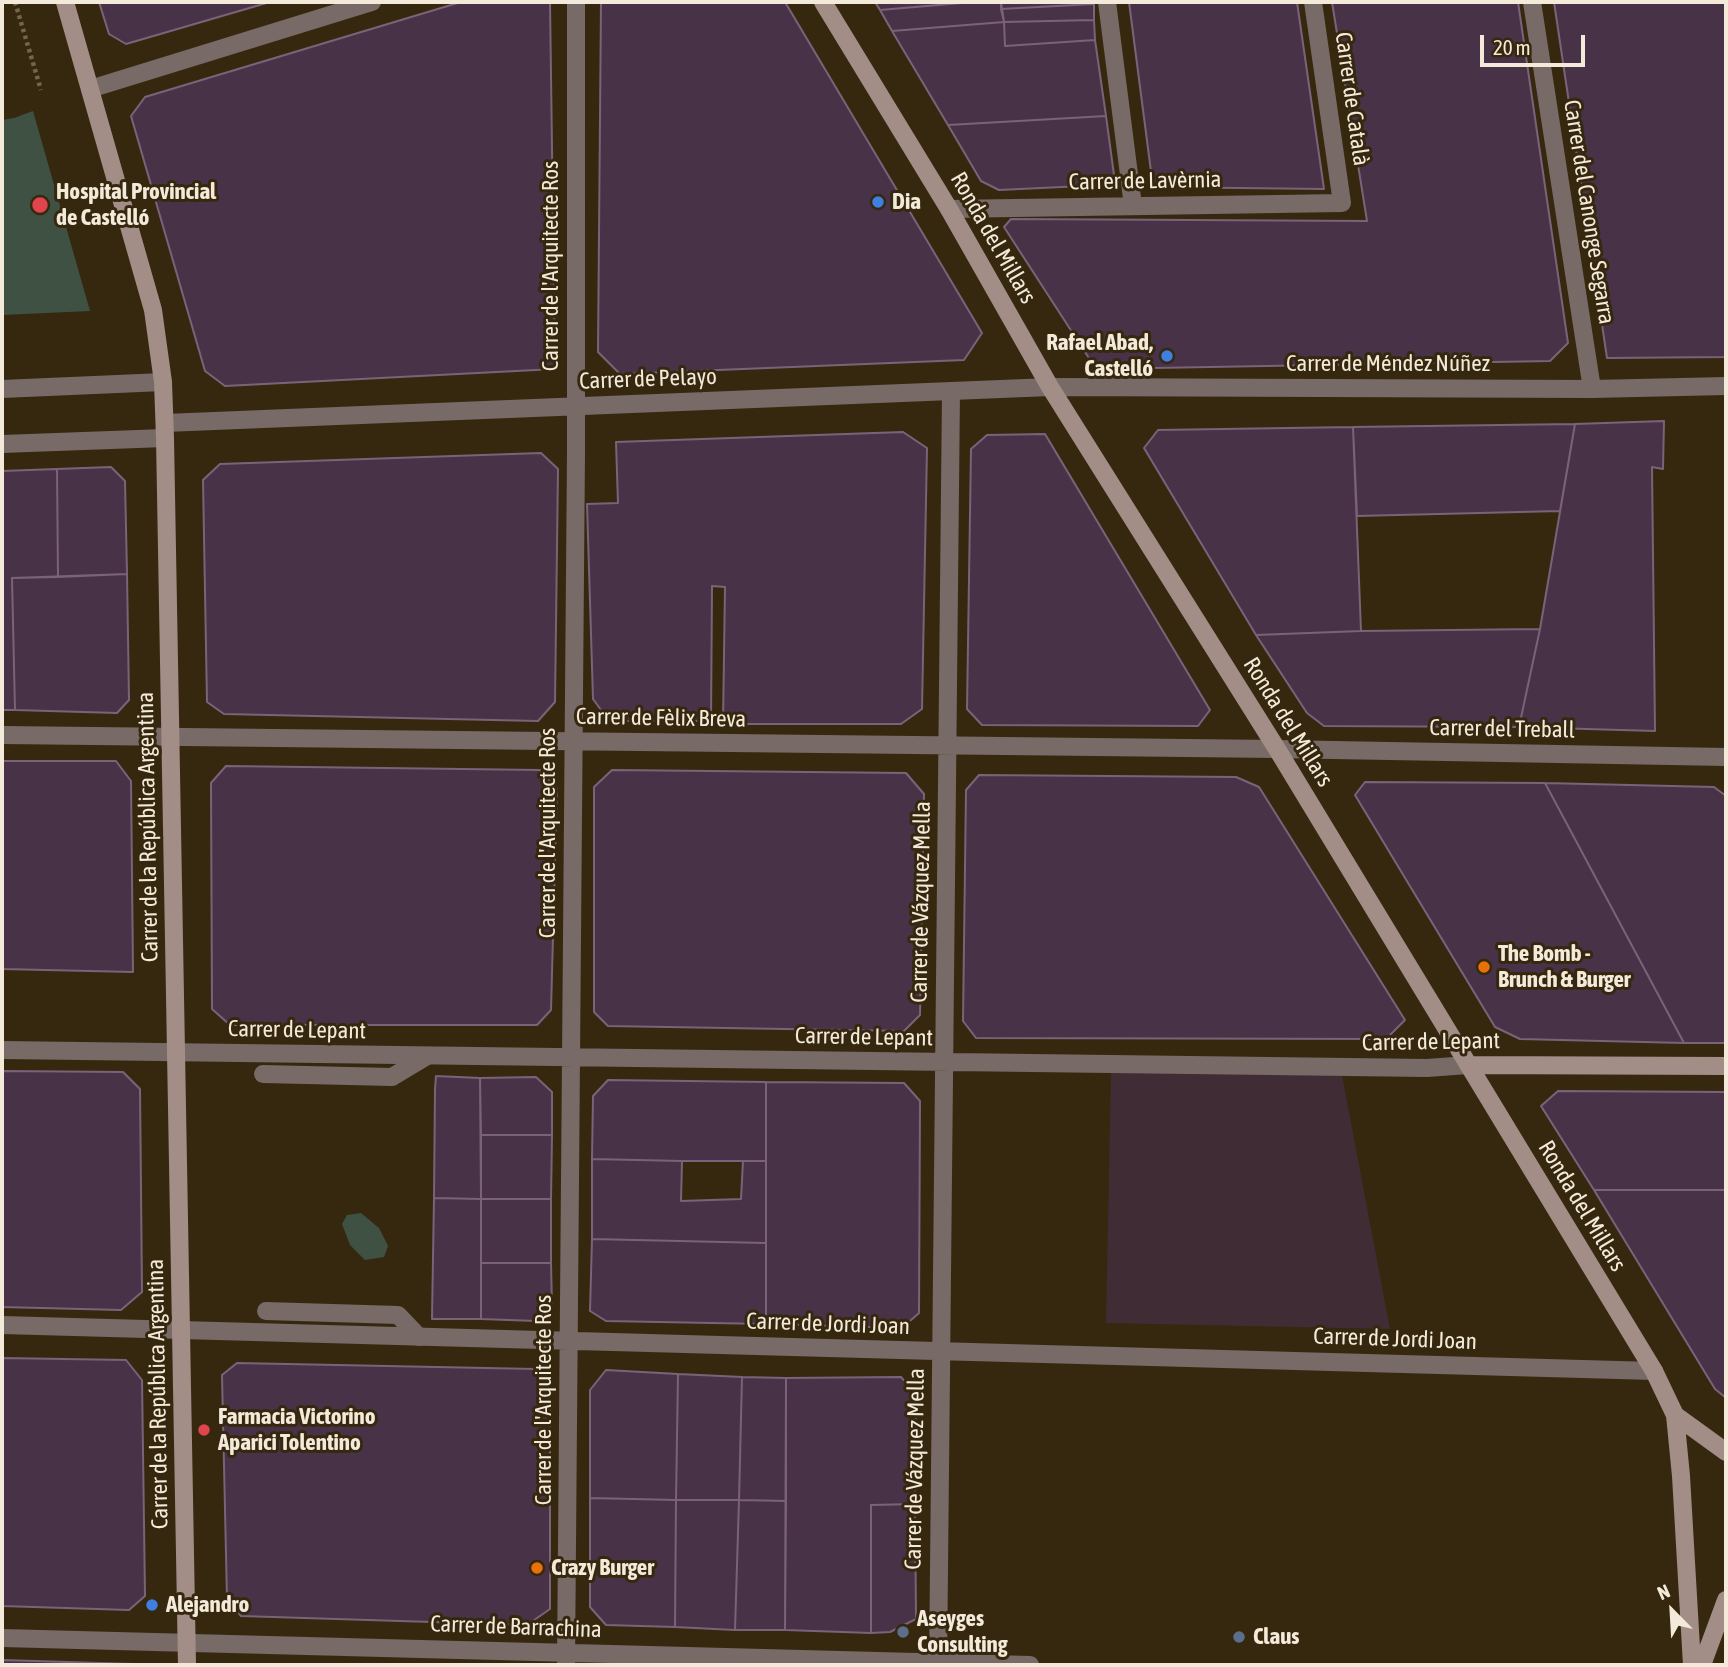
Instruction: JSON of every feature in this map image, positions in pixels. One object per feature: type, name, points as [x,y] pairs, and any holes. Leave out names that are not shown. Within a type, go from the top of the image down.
[{"type":"street","name":"Carrer de la República Argentina","points":[[65,2],[153,310],[163,382],[187,1665]]},
{"type":"street","points":[[90,89],[372,2]]},
{"type":"street","name":"Carrer de l'Arquitecte Ros","points":[[566,1659],[574,742],[576,2]]},
{"type":"street","name":"Ronda del Millars","points":[[824,2],[949,209],[1050,387],[1277,749],[1654,1371],[1675,1415],[1726,1452]]},
{"type":"street","points":[[1107,2],[1133,206]]},
{"type":"street","name":"Carrer de Català","points":[[1313,2],[1342,203]]},
{"type":"street","name":"Carrer del Canonge Segarra","points":[[1532,2],[1592,389]]},
{"type":"street","name":"Carrer de Lavèrnia","points":[[949,209],[1342,203]]},
{"type":"street","points":[[2,389],[163,382]]},
{"type":"street","name":"Carrer de Méndez Núñez","points":[[1050,387],[1592,389],[1726,386]]},
{"type":"street","name":"Carrer de Pelayo","points":[[2,444],[165,430],[576,406],[1050,387]]},
{"type":"street","name":"Carrer de Vázquez Mella","points":[[938,1664],[951,391]]},
{"type":"street","name":"Carrer de Fèlix Breva","points":[[2,735],[1277,749]]},
{"type":"street","name":"Carrer del Treball","points":[[1277,749],[1726,757]]},
{"type":"street","name":"Carrer de Lepant","points":[[2,1050],[1427,1069],[1468,1065],[1726,1066]]},
{"type":"street","points":[[263,1074],[392,1077],[428,1056]]},
{"type":"street","points":[[266,1311],[398,1315],[419,1337]]},
{"type":"street","name":"Carrer de Jordi Joan","points":[[2,1325],[1654,1371]]},
{"type":"street","points":[[1675,1415],[1692,1665]]},
{"type":"street","points":[[1702,1665],[1726,1600]]},
{"type":"street","name":"Carrer de Barrachina","points":[[2,1638],[566,1659],[1030,1665]]},
{"type":"path","points":[[15,2],[41,90]]},
{"type":"shaded area","points":[[1111,1072],[1342,1075],[1390,1329],[1106,1323]]},
{"type":"green space","points":[[33,111],[90,311],[2,315],[2,120]]},
{"type":"green space","points":[[361,1213],[379,1228],[388,1246],[384,1257],[365,1260],[350,1245],[342,1224],[347,1215]]},
{"type":"building","points":[[99,2],[270,2],[126,44],[109,34]]},
{"type":"building","points":[[461,2],[550,2],[555,369],[225,386],[205,371],[131,116],[145,97]]},
{"type":"building","points":[[601,2],[785,2],[982,333],[964,360],[620,374],[598,352]]},
{"type":"building","points":[[875,2],[962,2],[962,3],[880,10]]},
{"type":"building","points":[[1001,2],[1004,22],[892,31],[880,10]]},
{"type":"building","points":[[1001,2],[1093,2],[1094,4],[1001,9]]},
{"type":"building","points":[[1129,2],[1297,2],[1324,189],[1153,187]]},
{"type":"building","points":[[1332,2],[1518,2],[1568,343],[1550,361],[1096,369],[1004,227],[1011,219],[1367,221]]},
{"type":"building","points":[[1554,2],[1726,2],[1726,357],[1607,358]]},
{"type":"building","points":[[1094,4],[1094,20],[1004,22],[1001,9]]},
{"type":"building","points":[[1094,20],[1095,40],[1005,46],[1004,22]]},
{"type":"building","points":[[1004,22],[1005,46],[1095,40],[1106,116],[948,125],[892,31]]},
{"type":"building","points":[[1106,116],[1114,175],[1104,185],[999,190],[981,181],[948,125]]},
{"type":"building","points":[[1664,421],[1663,469],[1652,467],[1655,731],[1519,727],[1540,629],[1575,424]]},
{"type":"building","points":[[1575,424],[1560,511],[1357,516],[1353,427]]},
{"type":"building","points":[[1353,427],[1361,631],[1256,635],[1144,448],[1158,430]]},
{"type":"building","points":[[903,432],[927,448],[922,709],[901,724],[723,724],[725,587],[712,586],[711,721],[609,721],[593,699],[587,504],[618,503],[616,442]]},
{"type":"building","points":[[1045,434],[1210,710],[1198,726],[982,725],[967,709],[971,449],[987,435]]},
{"type":"building","points":[[541,453],[558,469],[555,702],[538,721],[224,714],[207,702],[203,480],[220,464]]},
{"type":"building","points":[[111,467],[125,481],[127,574],[58,577],[57,469]]},
{"type":"building","points":[[57,469],[58,577],[12,578],[15,710],[2,710],[2,471]]},
{"type":"building","points":[[127,574],[129,700],[117,713],[15,710],[12,578]]},
{"type":"building","points":[[1540,629],[1519,727],[1324,726],[1307,713],[1256,635],[1361,631]]},
{"type":"building","points":[[2,761],[116,761],[131,781],[133,972],[2,969]]},
{"type":"building","points":[[226,766],[540,770],[557,789],[551,1010],[537,1025],[230,1025],[212,1009],[211,783]]},
{"type":"building","points":[[612,770],[906,773],[924,794],[920,1015],[904,1031],[608,1026],[594,1012],[594,787]]},
{"type":"building","points":[[979,775],[1236,777],[1259,787],[1405,1020],[1386,1039],[976,1038],[963,1021],[966,790]]},
{"type":"building","points":[[1365,782],[1545,783],[1684,1043],[1520,1039],[1495,1027],[1355,795]]},
{"type":"building","points":[[1545,783],[1714,787],[1726,796],[1724,1043],[1684,1043]]},
{"type":"building","points":[[2,1071],[123,1072],[140,1089],[142,1292],[121,1310],[2,1307]]},
{"type":"building","points":[[436,1076],[480,1078],[481,1199],[434,1198]]},
{"type":"building","points":[[536,1077],[552,1092],[552,1135],[481,1135],[480,1078]]},
{"type":"building","points":[[608,1080],[766,1082],[766,1161],[592,1159],[593,1096]]},
{"type":"building","points":[[766,1082],[904,1083],[920,1101],[919,1313],[902,1328],[766,1324]]},
{"type":"building","points":[[1558,1091],[1726,1092],[1726,1190],[1594,1190],[1541,1106]]},
{"type":"building","points":[[481,1135],[552,1135],[551,1199],[481,1199]]},
{"type":"building","points":[[592,1159],[682,1161],[681,1201],[741,1199],[743,1161],[766,1161],[766,1243],[592,1239]]},
{"type":"building","points":[[1594,1190],[1726,1190],[1726,1398],[1715,1389]]},
{"type":"building","points":[[434,1198],[481,1199],[481,1319],[432,1319]]},
{"type":"building","points":[[481,1199],[551,1199],[551,1263],[481,1263]]},
{"type":"building","points":[[592,1239],[766,1243],[766,1324],[606,1321],[590,1311]]},
{"type":"building","points":[[481,1263],[551,1263],[552,1306],[536,1321],[481,1319]]},
{"type":"building","points":[[2,1358],[126,1360],[142,1380],[145,1596],[129,1610],[2,1606]]},
{"type":"building","points":[[237,1363],[536,1369],[550,1389],[550,1609],[527,1625],[241,1616],[227,1599],[222,1375]]},
{"type":"building","points":[[606,1370],[678,1374],[676,1500],[590,1498],[590,1390]]},
{"type":"building","points":[[678,1374],[742,1377],[739,1500],[676,1500]]},
{"type":"building","points":[[742,1377],[786,1378],[786,1501],[739,1500]]},
{"type":"building","points":[[901,1377],[916,1394],[915,1504],[871,1505],[871,1633],[785,1630],[786,1378]]},
{"type":"building","points":[[590,1498],[676,1500],[675,1627],[606,1625],[590,1607]]},
{"type":"building","points":[[676,1500],[739,1500],[735,1630],[675,1627]]},
{"type":"building","points":[[739,1500],[786,1501],[785,1630],[735,1630]]},
{"type":"building","points":[[915,1504],[916,1619],[890,1632],[871,1633],[871,1505]]},
{"type":"building","points":[[2,1660],[133,1664],[135,1665],[2,1665]]},
{"type":"place","name":"Dia","points":[[878,202]]},
{"type":"place","name":"Hospital Provincial de Castelló","points":[[40,205]]},
{"type":"place","name":"Rafael Abad, Castelló","points":[[1167,356]]},
{"type":"place","name":"The Bomb - Brunch & Burger","points":[[1484,967]]},
{"type":"place","name":"Farmacia Victorino Aparici Tolentino","points":[[204,1430]]},
{"type":"place","name":"Crazy Burger","points":[[537,1568]]},
{"type":"place","name":"Alejandro","points":[[152,1605]]},
{"type":"place","name":"Aseyges Consulting","points":[[903,1632]]},
{"type":"place","name":"Claus","points":[[1239,1637]]}]
